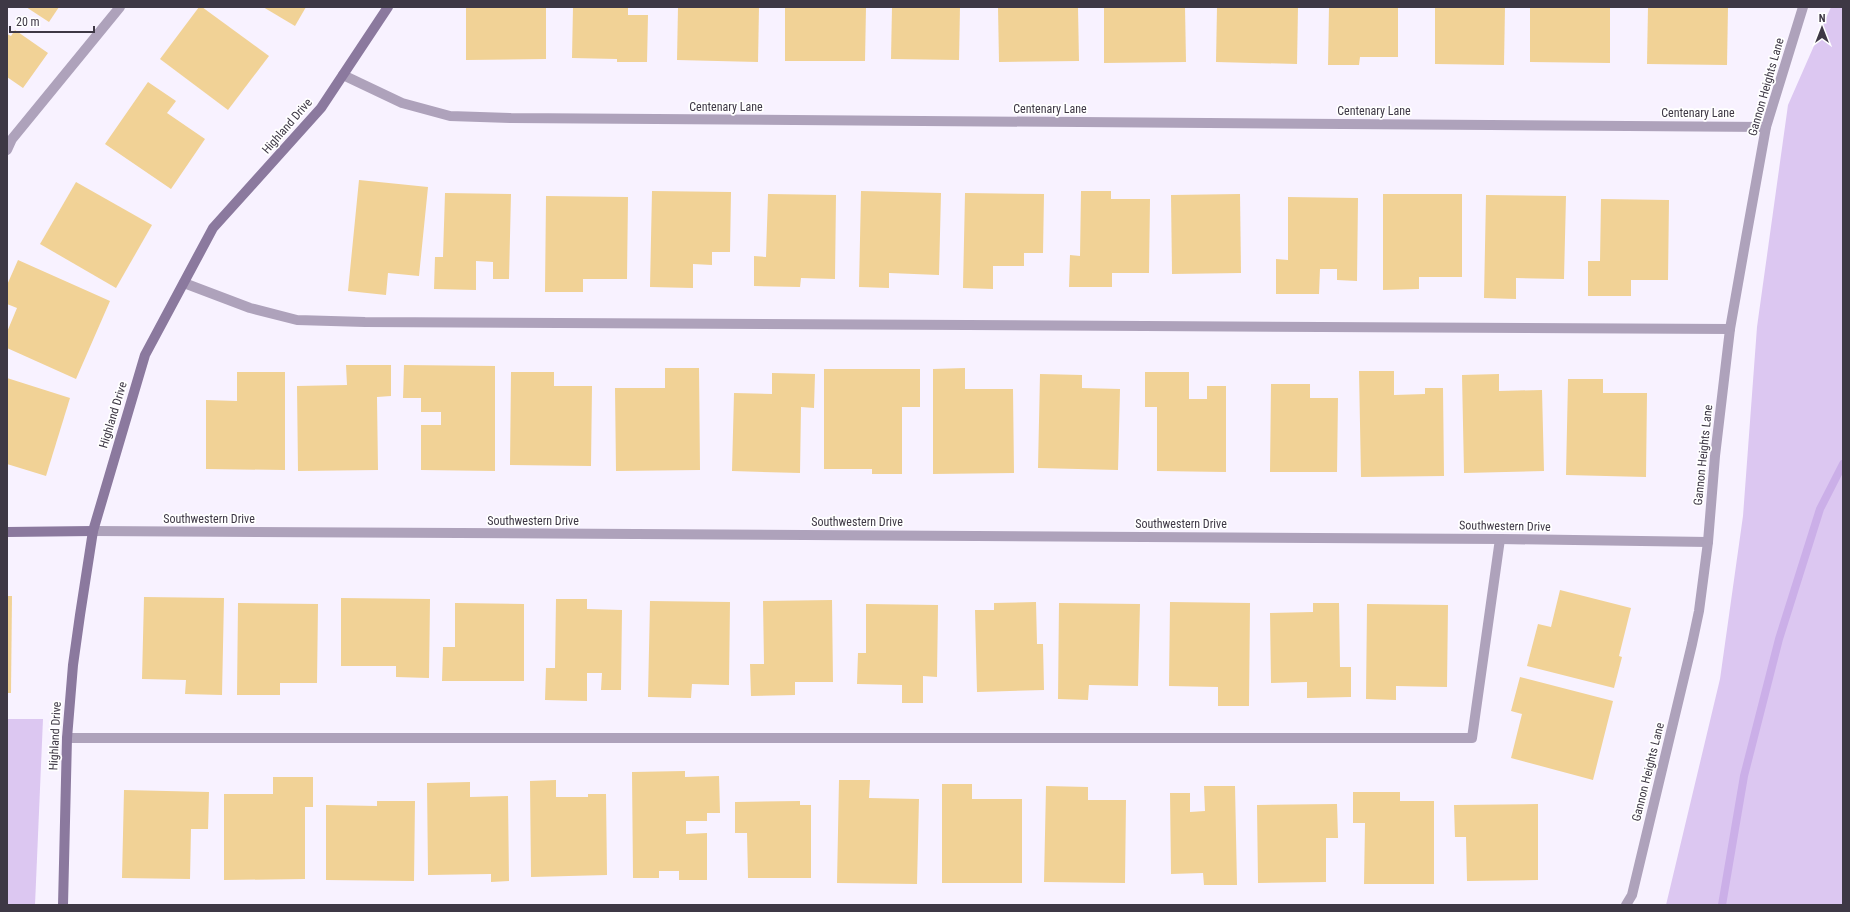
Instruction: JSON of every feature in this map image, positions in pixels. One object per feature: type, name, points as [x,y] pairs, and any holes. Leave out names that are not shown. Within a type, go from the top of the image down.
[{"type":"street","points":[[7,150],[12,139],[120,7]]},
{"type":"street","name":"Highland Drive","points":[[63,905],[67,738],[73,665],[93,531],[145,355],[213,228],[321,108],[388,7]]},
{"type":"street","name":"Gannon Heights Lane","points":[[1626,905],[1632,895],[1699,611],[1708,542],[1715,456],[1730,329],[1766,127],[1803,7]]},
{"type":"street","name":"Centenary Lane","points":[[343,75],[402,103],[450,116],[519,118],[1766,127]]},
{"type":"street","points":[[184,283],[250,308],[297,320],[365,322],[1730,329]]},
{"type":"street","name":"Southwestern Drive","points":[[7,532],[93,531],[1500,539],[1708,542]]},
{"type":"street","points":[[67,738],[1472,738],[1500,539]]},
{"type":"shaded area","points":[[1831,7],[1843,7],[1843,905],[1666,905],[1720,679],[1743,516],[1757,327],[1788,105]]},
{"type":"shaded area","points":[[7,719],[43,719],[35,905],[7,905]]},
{"type":"building","points":[[26,7],[59,7],[49,22]]},
{"type":"building","points":[[199,7],[202,7],[269,56],[228,110],[160,59]]},
{"type":"building","points":[[263,7],[306,7],[295,26]]},
{"type":"building","points":[[466,7],[546,7],[546,59],[466,60]]},
{"type":"building","points":[[573,7],[628,7],[628,15],[648,15],[647,62],[617,62],[617,59],[572,58]]},
{"type":"building","points":[[678,7],[759,7],[758,62],[677,60]]},
{"type":"building","points":[[785,7],[866,7],[865,61],[785,61]]},
{"type":"building","points":[[892,7],[960,7],[959,60],[891,59]]},
{"type":"building","points":[[998,7],[1078,7],[1079,61],[999,62]]},
{"type":"building","points":[[1104,7],[1185,7],[1186,62],[1104,63]]},
{"type":"building","points":[[1217,7],[1298,7],[1297,64],[1216,62]]},
{"type":"building","points":[[1329,7],[1398,7],[1398,57],[1360,57],[1359,65],[1328,65]]},
{"type":"building","points":[[1435,7],[1505,7],[1504,65],[1435,64]]},
{"type":"building","points":[[1530,7],[1610,7],[1610,63],[1530,62]]},
{"type":"building","points":[[1648,7],[1728,7],[1727,65],[1647,64]]},
{"type":"building","points":[[15,30],[48,53],[23,88],[7,77],[7,34],[11,36]]},
{"type":"building","points":[[148,82],[176,101],[167,113],[205,139],[171,189],[105,144]]},
{"type":"building","points":[[359,180],[428,187],[419,276],[388,273],[386,295],[348,291]]},
{"type":"building","points":[[76,182],[152,225],[116,288],[40,244]]},
{"type":"building","points":[[652,191],[731,192],[730,252],[712,252],[712,265],[693,264],[693,288],[650,287]]},
{"type":"building","points":[[861,191],[941,193],[939,275],[889,273],[889,288],[859,287]]},
{"type":"building","points":[[1081,191],[1111,191],[1111,199],[1150,199],[1149,273],[1112,273],[1112,287],[1069,287],[1070,255],[1080,256]]},
{"type":"building","points":[[445,193],[511,194],[509,279],[493,279],[493,262],[476,261],[476,290],[434,289],[435,257],[443,257]]},
{"type":"building","points":[[965,193],[1044,194],[1043,253],[1024,253],[1024,266],[993,266],[993,289],[963,288]]},
{"type":"building","points":[[768,194],[836,195],[835,279],[801,278],[800,287],[754,286],[754,256],[766,257]]},
{"type":"building","points":[[1240,194],[1241,273],[1172,274],[1171,195]]},
{"type":"building","points":[[1383,194],[1462,194],[1462,277],[1419,277],[1419,289],[1383,290]]},
{"type":"building","points":[[1486,195],[1566,196],[1564,279],[1516,278],[1516,299],[1484,298]]},
{"type":"building","points":[[546,196],[628,197],[627,279],[583,279],[583,292],[545,292]]},
{"type":"building","points":[[1288,197],[1358,198],[1357,281],[1337,280],[1337,269],[1320,269],[1319,294],[1276,294],[1276,259],[1288,260]]},
{"type":"building","points":[[1601,199],[1669,200],[1668,280],[1631,280],[1631,296],[1588,296],[1588,261],[1600,261]]},
{"type":"building","points":[[18,260],[110,301],[76,379],[7,348],[7,332],[17,308],[7,304],[7,285]]},
{"type":"building","points":[[346,365],[391,365],[391,396],[377,397],[378,470],[298,471],[297,386],[347,385]]},
{"type":"building","points":[[404,365],[495,366],[495,471],[421,470],[421,425],[441,425],[441,412],[421,412],[421,398],[403,398]]},
{"type":"building","points":[[665,368],[699,368],[700,470],[616,471],[615,388],[665,388]]},
{"type":"building","points":[[965,368],[965,389],[1013,389],[1014,473],[933,474],[933,369]]},
{"type":"building","points":[[824,369],[920,369],[920,407],[902,407],[902,474],[872,474],[872,469],[824,469]]},
{"type":"building","points":[[1359,371],[1394,371],[1394,395],[1425,394],[1425,388],[1443,388],[1444,476],[1361,477]]},
{"type":"building","points":[[237,372],[285,372],[285,470],[206,469],[206,400],[237,401]]},
{"type":"building","points":[[511,372],[554,372],[554,386],[592,386],[591,466],[510,465]]},
{"type":"building","points":[[1145,372],[1189,372],[1189,399],[1207,399],[1207,386],[1226,386],[1226,472],[1157,471],[1157,407],[1145,407]]},
{"type":"building","points":[[772,373],[815,374],[814,408],[801,407],[800,473],[732,471],[734,393],[772,394]]},
{"type":"building","points":[[1040,374],[1082,375],[1082,388],[1120,389],[1118,470],[1038,468]]},
{"type":"building","points":[[1499,374],[1499,391],[1542,390],[1544,471],[1464,473],[1462,375]]},
{"type":"building","points":[[7,378],[70,398],[46,476],[7,464]]},
{"type":"building","points":[[1568,379],[1603,379],[1603,393],[1647,393],[1646,477],[1566,475]]},
{"type":"building","points":[[1271,384],[1310,384],[1310,398],[1338,398],[1337,472],[1270,472]]},
{"type":"building","points":[[1560,590],[1631,608],[1619,656],[1622,657],[1614,688],[1527,666],[1538,624],[1551,627]]},
{"type":"building","points":[[7,596],[12,596],[11,693],[7,693]]},
{"type":"building","points":[[144,597],[224,598],[222,695],[185,694],[186,680],[142,679]]},
{"type":"building","points":[[341,598],[430,599],[429,678],[396,677],[396,666],[341,666]]},
{"type":"building","points":[[556,599],[587,599],[587,609],[622,610],[621,690],[601,690],[602,673],[587,673],[587,701],[545,700],[546,668],[555,668]]},
{"type":"building","points":[[832,600],[833,682],[795,682],[795,695],[751,696],[750,664],[764,664],[763,601]]},
{"type":"building","points":[[650,601],[730,602],[729,685],[692,684],[691,698],[648,697]]},
{"type":"building","points":[[1036,602],[1037,644],[1043,644],[1044,690],[977,692],[975,610],[994,610],[994,603]]},
{"type":"building","points":[[1170,602],[1250,603],[1249,706],[1218,706],[1218,687],[1169,686]]},
{"type":"building","points":[[238,603],[318,604],[317,683],[280,683],[280,695],[237,695]]},
{"type":"building","points":[[455,603],[524,604],[524,681],[442,681],[443,647],[455,647]]},
{"type":"building","points":[[1059,603],[1140,604],[1138,686],[1089,685],[1088,700],[1058,699]]},
{"type":"building","points":[[1313,603],[1339,603],[1340,667],[1351,667],[1351,697],[1307,698],[1307,682],[1271,683],[1270,613],[1313,612]]},
{"type":"building","points":[[866,604],[938,605],[937,677],[923,676],[923,703],[902,703],[902,685],[857,684],[858,653],[866,653]]},
{"type":"building","points":[[1367,604],[1448,605],[1447,687],[1396,686],[1396,700],[1366,699]]},
{"type":"building","points":[[1520,677],[1613,701],[1593,780],[1511,758],[1522,714],[1511,711]]},
{"type":"building","points":[[685,771],[685,777],[719,776],[720,813],[707,813],[707,821],[686,821],[686,834],[707,833],[707,880],[679,880],[679,871],[659,871],[659,878],[633,878],[632,772]]},
{"type":"building","points":[[273,777],[313,777],[313,807],[305,807],[305,879],[224,880],[224,794],[273,794]]},
{"type":"building","points":[[556,780],[556,797],[588,797],[588,794],[606,794],[607,875],[531,877],[530,781]]},
{"type":"building","points":[[839,780],[870,780],[869,798],[919,799],[917,884],[837,883]]},
{"type":"building","points":[[470,782],[470,797],[508,796],[509,881],[491,882],[491,874],[428,875],[427,783]]},
{"type":"building","points":[[942,784],[972,784],[972,799],[1022,799],[1022,883],[942,883]]},
{"type":"building","points":[[1046,786],[1088,787],[1088,800],[1126,800],[1125,883],[1044,882]]},
{"type":"building","points":[[1204,786],[1235,786],[1237,885],[1204,885],[1203,873],[1171,874],[1170,793],[1190,793],[1190,812],[1205,811]]},
{"type":"building","points":[[124,790],[209,792],[208,829],[191,829],[190,879],[122,878]]},
{"type":"building","points":[[1353,792],[1400,792],[1400,801],[1434,801],[1434,884],[1364,884],[1365,823],[1353,823]]},
{"type":"building","points":[[377,801],[415,801],[414,881],[326,880],[326,805],[377,806]]},
{"type":"building","points":[[800,801],[800,805],[811,805],[811,878],[748,878],[747,833],[735,833],[735,802]]},
{"type":"building","points":[[1337,804],[1338,838],[1326,838],[1326,882],[1258,883],[1257,805]]},
{"type":"building","points":[[1538,804],[1538,880],[1467,881],[1466,837],[1455,837],[1454,805]]},
{"type":"waterway","points":[[1722,905],[1744,776],[1779,639],[1820,509],[1843,464]]}]
